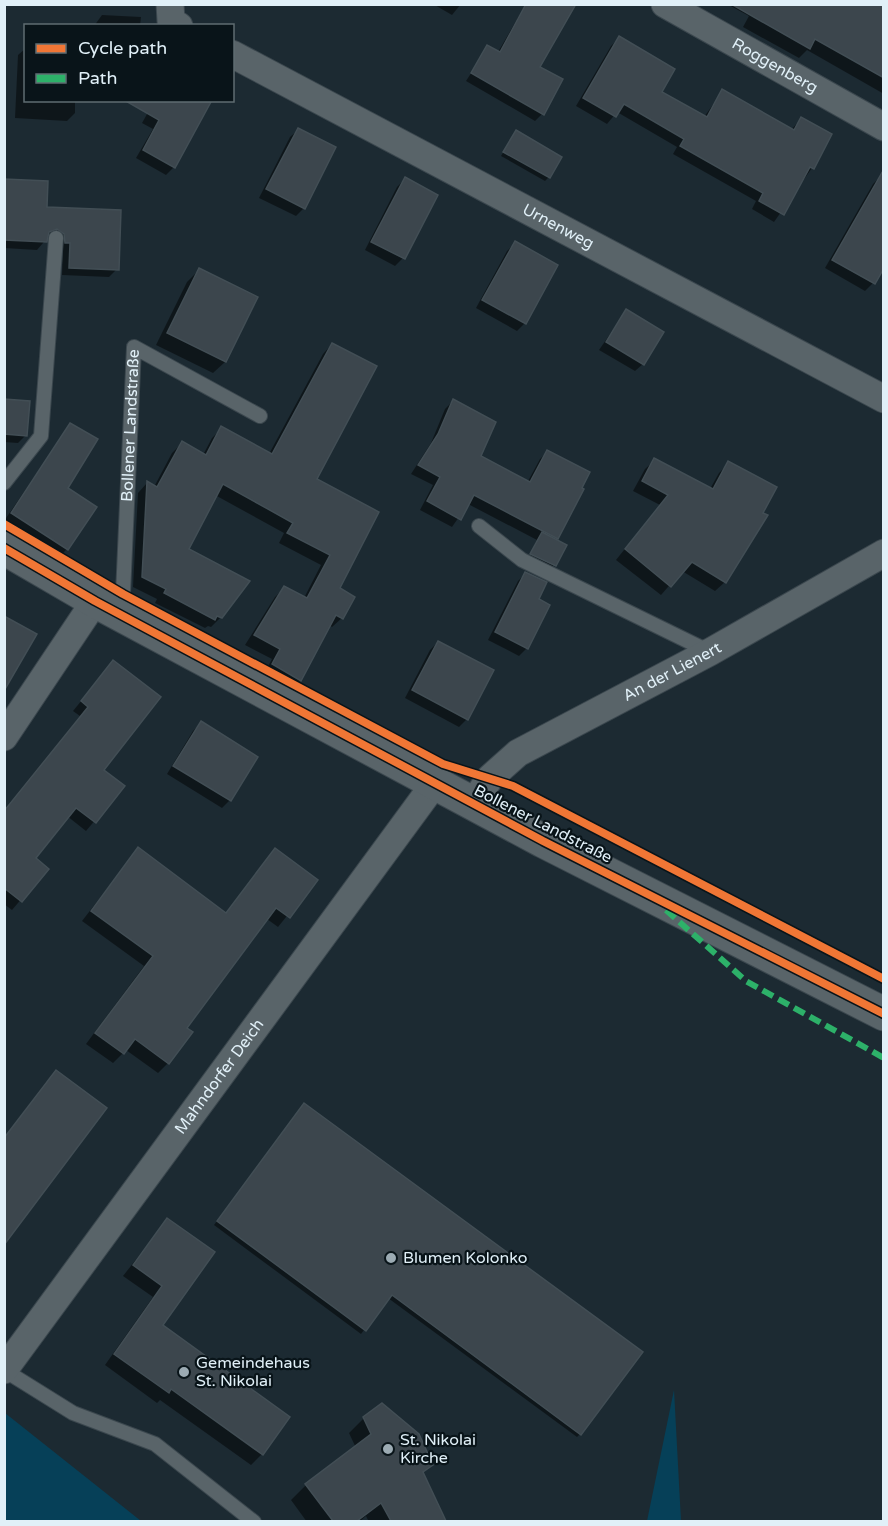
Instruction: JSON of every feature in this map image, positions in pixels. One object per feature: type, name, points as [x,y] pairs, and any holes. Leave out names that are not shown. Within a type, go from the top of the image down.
[{"type":"street","points":[[170,4],[171,21],[176,24]]},
{"type":"street","name":"Roggenberg","points":[[665,4],[884,127]]},
{"type":"street","name":"Urnenweg","points":[[234,55],[884,399]]},
{"type":"street","name":"Bollener Landstraße","points":[[4,548],[108,607],[435,783],[884,1014]]},
{"type":"street","name":"An der Lienert","points":[[473,803],[490,778],[518,753],[710,652],[884,553]]},
{"type":"street","points":[[4,737],[108,607]]},
{"type":"street","name":"Mahndorfer Deich","points":[[4,1370],[435,783]]},
{"type":"lane","points":[[4,483],[41,436],[56,238]]},
{"type":"lane","name":"Bollener Landstraße","points":[[108,607],[123,594],[134,347],[260,416]]},
{"type":"lane","points":[[479,526],[522,560],[710,652]]},
{"type":"lane","points":[[4,1370],[73,1413],[155,1444],[254,1521]]},
{"type":"shaded area","points":[[674,1390],[681,1521],[647,1521]]},
{"type":"shaded area","points":[[5,1413],[141,1521],[5,1521]]},
{"type":"building","points":[[526,4],[576,4],[540,67],[563,79],[544,115],[471,73],[487,45],[500,52]]},
{"type":"building","points":[[731,4],[884,4],[884,78],[815,39],[810,49]]},
{"type":"building","points":[[619,36],[675,69],[662,92],[707,117],[722,89],[794,130],[801,117],[832,134],[814,169],[810,167],[784,215],[759,201],[763,193],[680,146],[684,139],[624,104],[616,117],[583,98]]},
{"type":"building","points":[[128,102],[211,102],[175,168],[143,150],[159,120]]},
{"type":"building","points":[[298,128],[336,147],[305,209],[266,189]]},
{"type":"building","points":[[516,130],[562,157],[550,178],[503,152]]},
{"type":"building","points":[[884,169],[884,268],[875,284],[832,260]]},
{"type":"building","points":[[405,177],[438,195],[405,259],[371,242]]},
{"type":"building","points":[[4,179],[48,181],[47,207],[121,210],[119,270],[69,268],[70,243],[65,243],[64,234],[57,229],[49,232],[47,242],[4,240]]},
{"type":"building","points":[[515,241],[558,265],[526,324],[482,300]]},
{"type":"building","points":[[199,268],[258,297],[226,362],[167,333]]},
{"type":"building","points":[[626,309],[664,332],[644,365],[606,342]]},
{"type":"building","points":[[332,343],[377,366],[317,479],[379,512],[340,588],[355,597],[343,619],[336,615],[301,681],[272,664],[280,649],[254,635],[284,586],[307,598],[330,555],[287,533],[293,523],[223,484],[189,549],[250,581],[222,618],[217,616],[215,620],[164,593],[166,589],[142,577],[147,481],[157,487],[182,441],[206,455],[221,426],[272,454]]},
{"type":"building","points":[[4,399],[30,401],[27,436],[4,434]]},
{"type":"building","points":[[453,399],[496,422],[481,456],[530,482],[547,450],[590,472],[582,488],[584,489],[558,539],[474,495],[461,520],[427,501],[440,477],[418,465],[438,434]]},
{"type":"building","points":[[70,423],[98,439],[68,488],[97,507],[68,550],[11,513]]},
{"type":"building","points":[[654,458],[713,489],[728,461],[777,487],[763,513],[768,515],[726,583],[692,562],[671,587],[625,549],[668,495],[642,481]]},
{"type":"building","points":[[542,532],[567,545],[556,566],[530,554]]},
{"type":"building","points":[[525,572],[547,582],[539,599],[550,605],[528,649],[495,632]]},
{"type":"building","points":[[4,616],[37,634],[4,691]]},
{"type":"building","points":[[438,641],[494,670],[468,720],[412,690]]},
{"type":"building","points":[[113,660],[161,697],[104,770],[125,786],[96,823],[76,808],[36,858],[49,869],[22,902],[4,888],[4,811],[88,707],[81,701]]},
{"type":"building","points":[[201,721],[258,757],[231,801],[173,766]]},
{"type":"building","points":[[138,847],[226,913],[275,848],[318,880],[290,918],[276,908],[187,1028],[193,1032],[169,1064],[135,1039],[124,1054],[95,1033],[153,956],[91,911]]},
{"type":"building","points":[[56,1070],[107,1108],[4,1245],[4,1138]]},
{"type":"building","name":"Blumen Kolonko","points":[[304,1103],[643,1352],[581,1435],[392,1295],[366,1331],[217,1221]]},
{"type":"building","name":"Gemeindehaus St. Nikolai","points":[[167,1218],[215,1252],[163,1325],[290,1417],[263,1455],[171,1389],[169,1393],[114,1354],[162,1286],[133,1265]]},
{"type":"building","name":"St. Nikolai Kirche","points":[[382,1403],[419,1434],[433,1465],[423,1472],[446,1521],[391,1521],[381,1503],[357,1521],[333,1521],[305,1484],[371,1434],[363,1417]]},
{"type":"marked path","points":[[666,910],[746,981],[884,1058]]},
{"type":"cycle path","points":[[4,524],[123,594],[443,764],[513,786],[884,979]]},
{"type":"cycle path","points":[[4,548],[95,601],[543,841],[884,1014]]},
{"type":"place","name":"Blumen Kolonko","points":[[391,1258]]},
{"type":"place","name":"Gemeindehaus St. Nikolai","points":[[184,1372]]},
{"type":"place","name":"St. Nikolai Kirche","points":[[388,1449]]}]
